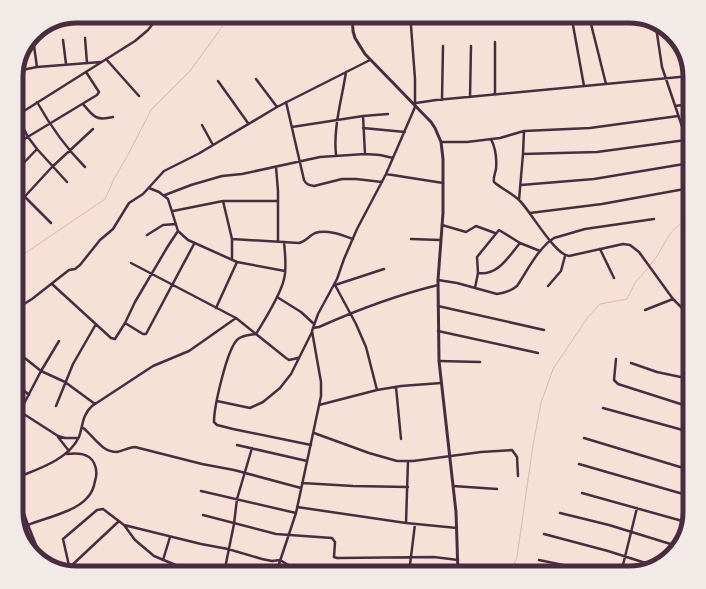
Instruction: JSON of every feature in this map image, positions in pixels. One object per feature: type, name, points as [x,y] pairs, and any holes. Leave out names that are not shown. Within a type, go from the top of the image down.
[{"type":"street","points":[[23,112],[142,36],[153,23]]},
{"type":"street","points":[[352,23],[355,38],[370,60],[436,128],[441,142],[444,183],[438,280],[439,361],[457,528],[458,566]]},
{"type":"street","points":[[279,566],[296,512],[321,396],[321,382],[313,330],[314,324],[322,305],[335,285],[344,259],[361,221],[386,174],[415,105],[411,23]]},
{"type":"street","points":[[591,24],[606,84]]},
{"type":"street","points":[[573,25],[584,86]]},
{"type":"street","points":[[656,31],[659,52],[666,78],[683,128]]},
{"type":"street","points":[[85,38],[87,62]]},
{"type":"street","points":[[63,40],[66,64]]},
{"type":"street","points":[[495,42],[495,95]]},
{"type":"street","points":[[34,45],[37,67]]},
{"type":"street","points":[[442,100],[443,46]]},
{"type":"street","points":[[470,97],[471,46]]},
{"type":"street","points":[[106,59],[139,96]]},
{"type":"street","points":[[23,306],[69,270],[75,269],[80,265],[100,240],[114,229],[129,203],[149,188],[164,171],[213,145],[286,102],[370,60]]},
{"type":"street","points":[[24,70],[66,64],[101,62]]},
{"type":"street","points":[[23,140],[94,98],[99,92],[86,72]]},
{"type":"street","points":[[336,155],[335,139],[346,72]]},
{"type":"street","points":[[415,105],[470,97],[683,77]]},
{"type":"street","points":[[256,79],[277,107]]},
{"type":"street","points":[[218,81],[248,123]]},
{"type":"street","points":[[37,102],[49,124],[69,152],[84,167]]},
{"type":"street","points":[[286,102],[304,180],[309,186],[342,179],[382,182]]},
{"type":"street","points":[[83,104],[96,118],[103,119],[113,117]]},
{"type":"street","points":[[675,106],[683,105]]},
{"type":"street","points":[[292,128],[363,116],[388,114]]},
{"type":"street","points":[[363,116],[365,154]]},
{"type":"street","points":[[441,142],[467,142],[491,139],[524,131],[590,128],[678,116]]},
{"type":"street","points":[[202,125],[213,145]]},
{"type":"street","points":[[23,127],[37,149],[67,182]]},
{"type":"street","points":[[363,128],[404,132]]},
{"type":"street","points":[[51,223],[25,197],[52,167],[93,129]]},
{"type":"street","points":[[519,200],[524,154],[524,131]]},
{"type":"street","points":[[491,139],[495,148],[496,162],[493,179],[494,182],[519,200],[530,213],[549,241],[565,256],[622,244],[630,245],[635,248],[673,299],[683,309]]},
{"type":"street","points":[[524,154],[597,152],[683,140]]},
{"type":"street","points":[[23,164],[37,149]]},
{"type":"street","points":[[165,195],[222,176],[242,174],[300,163],[320,157],[365,154],[380,155],[392,158]]},
{"type":"street","points":[[521,185],[594,179],[683,164]]},
{"type":"street","points":[[276,167],[278,241]]},
{"type":"street","points":[[386,174],[444,183]]},
{"type":"street","points":[[149,188],[165,195],[173,211],[178,231],[183,237],[194,244],[237,262],[285,271]]},
{"type":"street","points":[[530,213],[602,204],[683,189]]},
{"type":"street","points":[[173,211],[223,201],[278,201]]},
{"type":"street","points":[[223,201],[232,239],[232,260]]},
{"type":"street","points":[[438,280],[457,283],[497,294],[508,292],[517,286],[549,241],[565,234],[585,229],[654,219]]},
{"type":"street","points":[[147,235],[163,225],[176,224]]},
{"type":"street","points":[[442,225],[466,232],[476,226],[495,233]]},
{"type":"street","points":[[475,288],[478,273],[477,257],[495,233],[499,230],[520,243],[540,252]]},
{"type":"street","points":[[52,284],[112,339],[114,339],[125,323],[135,302],[178,231]]},
{"type":"street","points":[[232,239],[303,242],[318,232],[332,233],[353,239]]},
{"type":"street","points":[[411,239],[440,240]]},
{"type":"street","points":[[284,242],[284,281],[277,297],[256,334],[242,337],[235,343],[226,363],[217,401],[214,422],[217,425],[311,445]]},
{"type":"street","points":[[478,273],[485,274],[494,271],[520,243]]},
{"type":"street","points":[[125,323],[143,334],[146,334],[194,244]]},
{"type":"street","points":[[600,249],[614,278]]},
{"type":"street","points":[[548,286],[561,270],[565,256]]},
{"type":"street","points":[[216,308],[237,262]]},
{"type":"street","points":[[131,263],[236,318],[289,360],[298,358]]},
{"type":"street","points":[[335,285],[384,269]]},
{"type":"street","points":[[335,285],[366,347],[377,390]]},
{"type":"street","points":[[217,401],[250,408],[258,405],[274,394],[286,381],[313,330],[350,313],[401,295],[438,285]]},
{"type":"street","points":[[277,297],[301,312],[314,324]]},
{"type":"street","points":[[645,310],[673,299]]},
{"type":"street","points":[[438,306],[544,330]]},
{"type":"street","points":[[23,475],[37,470],[68,452],[78,438],[86,411],[95,404],[153,366],[189,351],[236,318]]},
{"type":"street","points":[[56,406],[73,364],[96,324]]},
{"type":"street","points":[[438,331],[538,353]]},
{"type":"street","points":[[23,405],[40,371],[59,341]]},
{"type":"street","points":[[23,357],[40,371],[65,382],[95,404]]},
{"type":"street","points":[[616,359],[614,380],[618,384],[683,405]]},
{"type":"street","points":[[439,361],[480,362]]},
{"type":"street","points":[[631,363],[657,372],[683,378]]},
{"type":"street","points":[[319,404],[377,390],[441,382]]},
{"type":"street","points":[[396,387],[401,439]]},
{"type":"street","points":[[23,389],[29,395]]},
{"type":"street","points":[[603,408],[683,430]]},
{"type":"street","points":[[23,412],[58,436],[65,438],[78,438]]},
{"type":"street","points":[[82,427],[90,433],[99,445],[108,451],[119,452],[135,447],[245,473],[300,488]]},
{"type":"street","points":[[314,433],[386,459],[408,461],[491,451],[512,450],[517,457],[518,476]]},
{"type":"street","points":[[58,436],[68,452]]},
{"type":"street","points":[[584,438],[683,468]]},
{"type":"street","points":[[237,445],[307,461]]},
{"type":"street","points":[[225,566],[234,524],[237,499],[252,448]]},
{"type":"street","points":[[25,526],[73,507],[88,498],[97,477],[96,467],[92,459],[86,455],[68,452]]},
{"type":"street","points":[[406,523],[408,461]]},
{"type":"street","points":[[579,464],[683,494]]},
{"type":"street","points":[[302,483],[408,487]]},
{"type":"street","points":[[453,486],[497,489]]},
{"type":"street","points":[[201,491],[296,512]]},
{"type":"street","points":[[582,493],[682,521]]},
{"type":"street","points":[[297,507],[406,523],[457,528]]},
{"type":"street","points":[[623,566],[637,508]]},
{"type":"street","points":[[69,565],[63,539],[67,534],[97,510],[103,509],[118,522],[124,525],[170,537],[228,549],[262,559],[272,561],[280,560],[290,566]]},
{"type":"street","points":[[23,510],[38,549]]},
{"type":"street","points":[[560,513],[672,545]]},
{"type":"street","points":[[202,515],[276,534],[332,538],[335,542],[333,554],[336,558],[434,557],[458,560]]},
{"type":"street","points":[[73,566],[118,522]]},
{"type":"street","points":[[409,566],[415,524]]},
{"type":"street","points":[[124,525],[135,540],[144,548],[163,560],[178,566]]},
{"type":"street","points":[[544,534],[646,563]]},
{"type":"street","points":[[163,560],[170,537]]},
{"type":"street","points":[[539,560],[568,566]]},
{"type":"waterway","points":[[23,255],[105,199],[151,110],[190,71],[225,23]]},
{"type":"waterway","points":[[436,24],[487,23]]},
{"type":"waterway","points":[[650,265],[671,233],[683,222]]},
{"type":"waterway","points":[[513,566],[517,557],[533,445],[541,403],[553,369],[588,317],[600,304],[627,299],[635,283],[648,268]]}]
